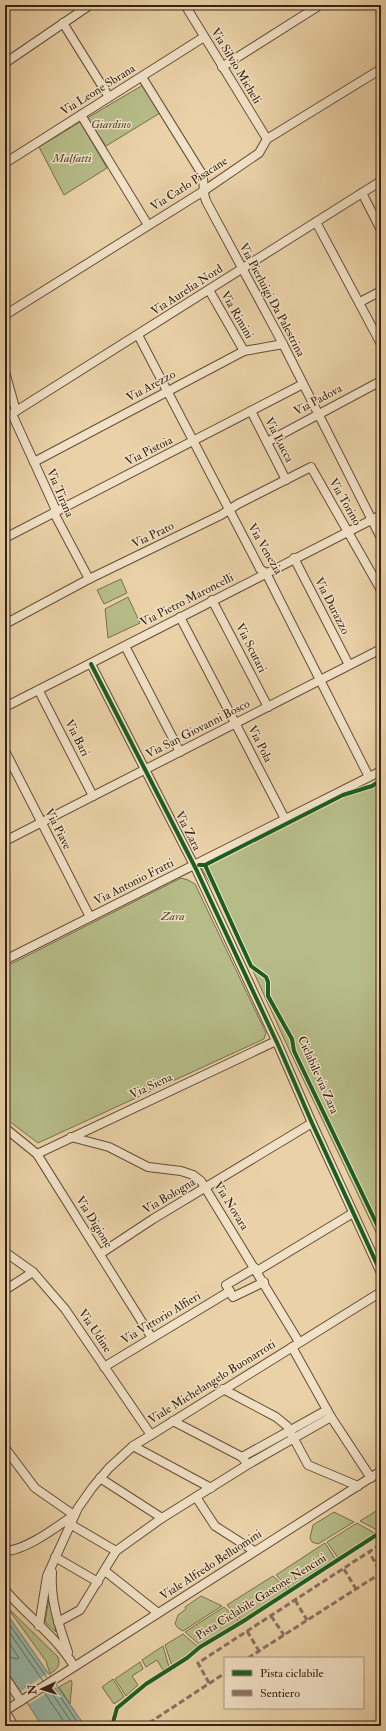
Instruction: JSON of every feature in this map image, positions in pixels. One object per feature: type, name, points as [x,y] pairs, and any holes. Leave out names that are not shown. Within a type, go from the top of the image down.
[{"type":"street","points":[[5,63],[90,5]]},
{"type":"street","name":"Via Silvio Micheli","points":[[185,5],[267,139]]},
{"type":"street","points":[[222,67],[320,5]]},
{"type":"street","points":[[63,23],[109,97]]},
{"type":"street","name":"Via Leone Sbrana","points":[[5,163],[204,37]]},
{"type":"street","name":"Via Carlo Pisacane","points":[[5,315],[202,192],[259,153],[267,139],[381,68]]},
{"type":"street","name":"Via Pierluigi Da Palestrina","points":[[142,77],[202,174],[204,182],[202,192],[283,344],[317,414],[381,538]]},
{"type":"street","points":[[81,115],[148,225]]},
{"type":"street","name":"Via Aurelia Nord","points":[[11,414],[381,181]]},
{"type":"street","points":[[362,193],[381,230]]},
{"type":"street","points":[[316,222],[360,302],[381,344]]},
{"type":"street","name":"Via Rimini","points":[[209,290],[244,351]]},
{"type":"street","points":[[360,302],[381,291]]},
{"type":"street","name":"Via Venezia","points":[[138,335],[260,569],[266,573],[369,777]]},
{"type":"street","name":"Via Arezzo","points":[[34,462],[244,351],[283,344]]},
{"type":"street","name":"Via Tirana","points":[[5,372],[11,414],[55,508],[54,513],[89,580]]},
{"type":"street","name":"Via Padova","points":[[267,442],[381,380]]},
{"type":"street","name":"Via Pistoia","points":[[5,538],[303,384]]},
{"type":"street","name":"Via Lucca","points":[[251,411],[286,480]]},
{"type":"street","name":"Via Prato","points":[[5,624],[89,580],[229,511],[238,504],[311,467]]},
{"type":"street","name":"Via Torino","points":[[311,467],[381,590]]},
{"type":"street","name":"Via Pietro Maroncelli","points":[[5,707],[39,691],[294,558],[381,515]]},
{"type":"street","name":"Via Durazzo","points":[[294,558],[349,665]]},
{"type":"street","name":"Via Scutari","points":[[212,600],[268,707]]},
{"type":"street","name":"Via Pola","points":[[180,617],[285,819]]},
{"type":"street","points":[[125,646],[180,752]]},
{"type":"street","name":"Via San Giovanni Bosco","points":[[5,841],[321,681],[381,649]]},
{"type":"street","name":"Via Zara","points":[[91,664],[194,865],[276,1041],[381,1273]]},
{"type":"street","name":"Via Bari","points":[[39,691],[93,796]]},
{"type":"street","name":"Via Piave","points":[[5,751],[90,917]]},
{"type":"street","name":"Via Antonio Fratti","points":[[5,960],[381,770]]},
{"type":"street","name":"Via Siena","points":[[37,1154],[276,1041]]},
{"type":"street","name":"Via Bologna","points":[[100,1254],[153,1219],[312,1123]]},
{"type":"street","name":"Via Digione","points":[[5,1128],[37,1154],[152,1338]]},
{"type":"street","name":"Via Novara","points":[[71,1137],[109,1147],[152,1169],[181,1171],[190,1174],[201,1181],[264,1282],[299,1342]]},
{"type":"street","name":"Via Vittorio Alfieri","points":[[104,1366],[230,1291],[226,1285],[256,1270],[353,1213]]},
{"type":"street","name":"Via Udine","points":[[5,1252],[33,1272],[66,1309],[151,1435]]},
{"type":"street","points":[[5,1290],[33,1272]]},
{"type":"street","points":[[230,1291],[233,1297],[264,1282]]},
{"type":"street","name":"Viale Michelangelo Buonarroti","points":[[39,1626],[44,1589],[54,1560],[74,1514],[86,1495],[100,1478],[133,1446],[381,1292]]},
{"type":"street","points":[[292,1347],[331,1417],[371,1478]]},
{"type":"street","points":[[223,1389],[276,1417],[292,1434],[308,1465],[358,1486]]},
{"type":"street","points":[[58,1622],[80,1610],[116,1551],[162,1518],[247,1465],[327,1410]]},
{"type":"street","points":[[242,1457],[331,1417]]},
{"type":"street","points":[[173,1421],[242,1457],[247,1465]]},
{"type":"street","points":[[133,1446],[211,1488]]},
{"type":"street","points":[[5,1448],[35,1488],[74,1514]]},
{"type":"street","name":"Viale Alfredo Belluomini","points":[[5,1711],[55,1679],[73,1663],[158,1613],[381,1471]]},
{"type":"street","points":[[100,1478],[162,1518]]},
{"type":"street","points":[[196,1497],[215,1526],[254,1551]]},
{"type":"street","name":"Viale Michelangelo Buonarroti","points":[[5,1551],[14,1549],[35,1540],[74,1514]]},
{"type":"street","points":[[70,1524],[116,1551]]},
{"type":"street","points":[[54,1560],[98,1582]]},
{"type":"street","name":"Viale Michelangelo Buonarroti","points":[[54,1560],[53,1599],[58,1622],[73,1663]]},
{"type":"street","points":[[105,1571],[158,1613]]},
{"type":"street","points":[[5,1590],[39,1626],[62,1647],[73,1663]]},
{"type":"street","points":[[5,1677],[21,1701]]},
{"type":"street","points":[[5,1711],[14,1726]]},
{"type":"green space","name":"Giardino","points":[[143,85],[160,113],[106,146],[87,118]]},
{"type":"green space","name":"Malfatti","points":[[80,122],[107,168],[64,195],[39,147]]},
{"type":"green space","points":[[121,579],[127,593],[104,604],[97,590]]},
{"type":"green space","points":[[128,597],[140,623],[108,638],[105,609]]},
{"type":"green space","points":[[381,785],[381,1243],[286,1043],[222,903],[201,868],[344,797]]},
{"type":"green space","name":"Zara","points":[[181,878],[195,884],[266,1033],[264,1039],[38,1143],[5,1118],[5,967]]},
{"type":"green space","points":[[381,1508],[381,1530],[379,1531],[360,1521]]},
{"type":"green space","points":[[334,1512],[354,1522],[318,1544],[312,1542],[310,1538],[313,1525]]},
{"type":"green space","points":[[357,1523],[376,1534],[338,1558],[327,1542]]},
{"type":"green space","points":[[325,1543],[336,1560],[290,1589],[276,1575]]},
{"type":"green space","points":[[273,1576],[288,1590],[241,1620],[227,1605]]},
{"type":"green space","points":[[201,1596],[222,1606],[183,1631],[178,1628],[175,1624],[178,1615],[186,1609],[185,1607]]},
{"type":"green space","points":[[49,1598],[56,1632],[45,1622]]},
{"type":"green space","points":[[6,1606],[58,1657],[58,1667],[50,1674],[46,1661]]},
{"type":"green space","points":[[224,1607],[239,1621],[200,1645],[185,1632]]},
{"type":"green space","points":[[183,1634],[197,1646],[172,1666],[165,1645]]},
{"type":"green space","points":[[163,1646],[169,1667],[163,1670],[157,1660],[146,1667],[142,1660]]},
{"type":"green space","points":[[140,1662],[143,1669],[132,1676],[138,1685],[126,1696],[115,1679]]},
{"type":"green space","points":[[113,1679],[124,1697],[114,1704],[102,1687]]},
{"type":"green space","points":[[71,1680],[72,1683],[70,1704],[59,1687]]},
{"type":"water","points":[[5,1611],[85,1726],[42,1726],[5,1668]]},
{"type":"pier","points":[[48,1673],[57,1687],[29,1704],[21,1691]]},
{"type":"marked path","points":[[209,1683],[198,1663],[381,1544]]},
{"type":"marked path","points":[[250,1657],[381,1573],[369,1552]]},
{"type":"marked path","points":[[344,1569],[356,1589]]},
{"type":"marked path","points":[[295,1600],[307,1620]]},
{"type":"marked path","points":[[271,1616],[284,1635]]},
{"type":"marked path","points":[[247,1631],[259,1651]]},
{"type":"marked path","points":[[149,1723],[224,1674]]},
{"type":"cycle path","points":[[91,664],[196,869],[279,1047],[381,1273]]},
{"type":"cycle path","points":[[199,865],[205,865],[343,795],[372,786],[381,780]]},
{"type":"cycle path","name":"Ciclabile via Zara","points":[[205,865],[251,966],[266,977],[268,982],[268,996],[292,1039],[294,1051],[381,1233]]},
{"type":"cycle path","name":"Pista Ciclabile Gastone Nencini","points":[[112,1726],[117,1708],[146,1684],[187,1658],[200,1647],[242,1622],[381,1532]]}]
